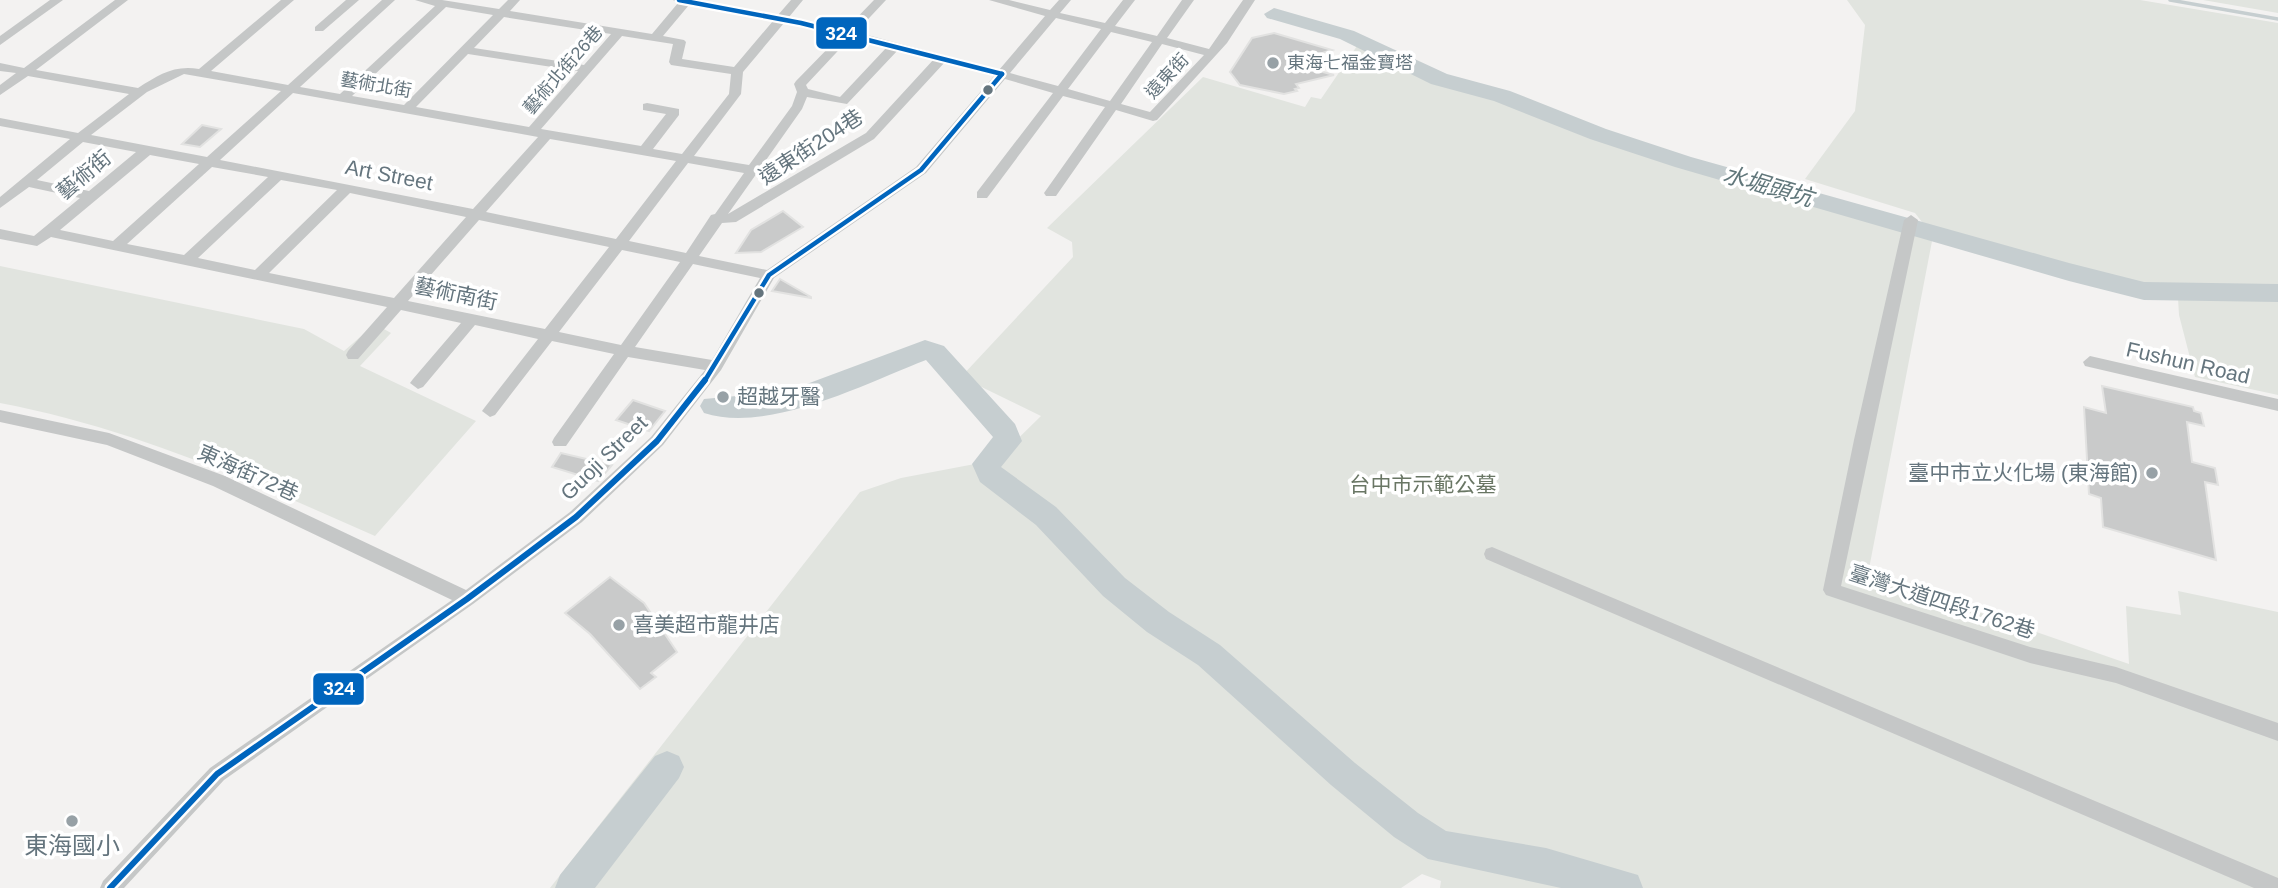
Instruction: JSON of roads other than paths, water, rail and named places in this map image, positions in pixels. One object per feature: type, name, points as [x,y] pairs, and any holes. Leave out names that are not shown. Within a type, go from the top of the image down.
[{"type":"street","points":[[1,40],[57,0]]},
{"type":"street","points":[[0,91],[122,0]]},
{"type":"street","points":[[202,73],[288,0]]},
{"type":"street","points":[[319,29],[354,0],[386,2]]},
{"type":"street","points":[[421,0],[680,41],[675,62],[737,71]]},
{"type":"street","points":[[408,108],[514,0]]},
{"type":"street","points":[[655,38],[684,0]]},
{"type":"street","name":"遠東街","points":[[684,0],[748,5],[780,17],[896,45],[1153,117],[1212,52],[1249,0]]},
{"type":"street","points":[[490,411],[735,94],[737,71],[797,0]]},
{"type":"street","points":[[560,442],[716,218],[798,106],[801,88],[880,0]]},
{"type":"street","points":[[995,0],[1212,52]]},
{"type":"street","name":"Guoji Street","points":[[110,888],[217,774],[467,599],[576,517],[657,441],[716,366],[769,275],[921,170],[1065,0]]},
{"type":"street","points":[[982,195],[1129,0]]},
{"type":"street","points":[[1051,193],[1188,0]]},
{"type":"street","points":[[117,245],[386,2]]},
{"type":"street","points":[[344,97],[443,4]]},
{"type":"street","name":"藝術北街26巷","points":[[533,130],[619,32]]},
{"type":"street","points":[[801,88],[843,102],[896,45]]},
{"type":"street","points":[[465,50],[586,69]]},
{"type":"street","name":"遠東街204巷","points":[[716,218],[731,219],[870,136],[942,58]]},
{"type":"street","points":[[0,67],[140,92]]},
{"type":"street","name":"藝術北街","points":[[0,204],[140,92],[171,72],[183,70],[751,170]]},
{"type":"street","points":[[644,151],[675,112],[647,107]]},
{"type":"street","name":"Art Street","points":[[0,122],[347,188],[769,275]]},
{"type":"street","points":[[353,355],[548,133]]},
{"type":"street","name":"藝術街","points":[[48,232],[147,150]]},
{"type":"street","points":[[188,260],[278,175]]},
{"type":"street","points":[[27,182],[91,196]]},
{"type":"street","points":[[257,276],[347,188]]},
{"type":"street","name":"臺灣大道四段1762巷","points":[[1910,226],[1832,590],[2030,655],[2116,676],[2278,732]]},
{"type":"street","name":"藝術南街","points":[[0,234],[37,241],[48,232],[624,351],[716,366]]},
{"type":"street","points":[[418,383],[472,319]]},
{"type":"street","name":"Fushun Road","points":[[2090,362],[2278,405]]},
{"type":"street","name":"東海街72巷","points":[[0,416],[109,439],[219,481],[467,599]]},
{"type":"street","points":[[1492,554],[2278,888]]},
{"type":"waterway","points":[[2170,0],[2278,19]]},
{"type":"waterway","name":"水堀頭坑","points":[[1274,14],[1347,35],[1439,79],[1502,96],[1598,134],[1683,162],[2069,272],[2144,291],[2278,293]]},
{"type":"waterway","points":[[714,406],[742,407],[796,398],[848,381],[925,350],[935,353],[1005,432],[1008,441],[986,464],[990,474],[1046,516],[1114,587],[1158,622],[1209,655],[1343,774],[1406,825],[1440,847],[1546,866],[1625,888]]},
{"type":"waterway","points":[[573,888],[667,767]]},
{"type":"place","name":"東海七福金寶塔","points":[[1273,63]]},
{"type":"place","name":"超越牙醫","points":[[723,397]]},
{"type":"place","name":"臺中市立火化場 (東海館)","points":[[2152,473]]},
{"type":"place","name":"喜美超市龍井店","points":[[619,625]]},
{"type":"place","name":"東海國小","points":[[72,821]]},
{"type":"park label","name":"台中市示範公墓","points":[[1423,485]]}]
